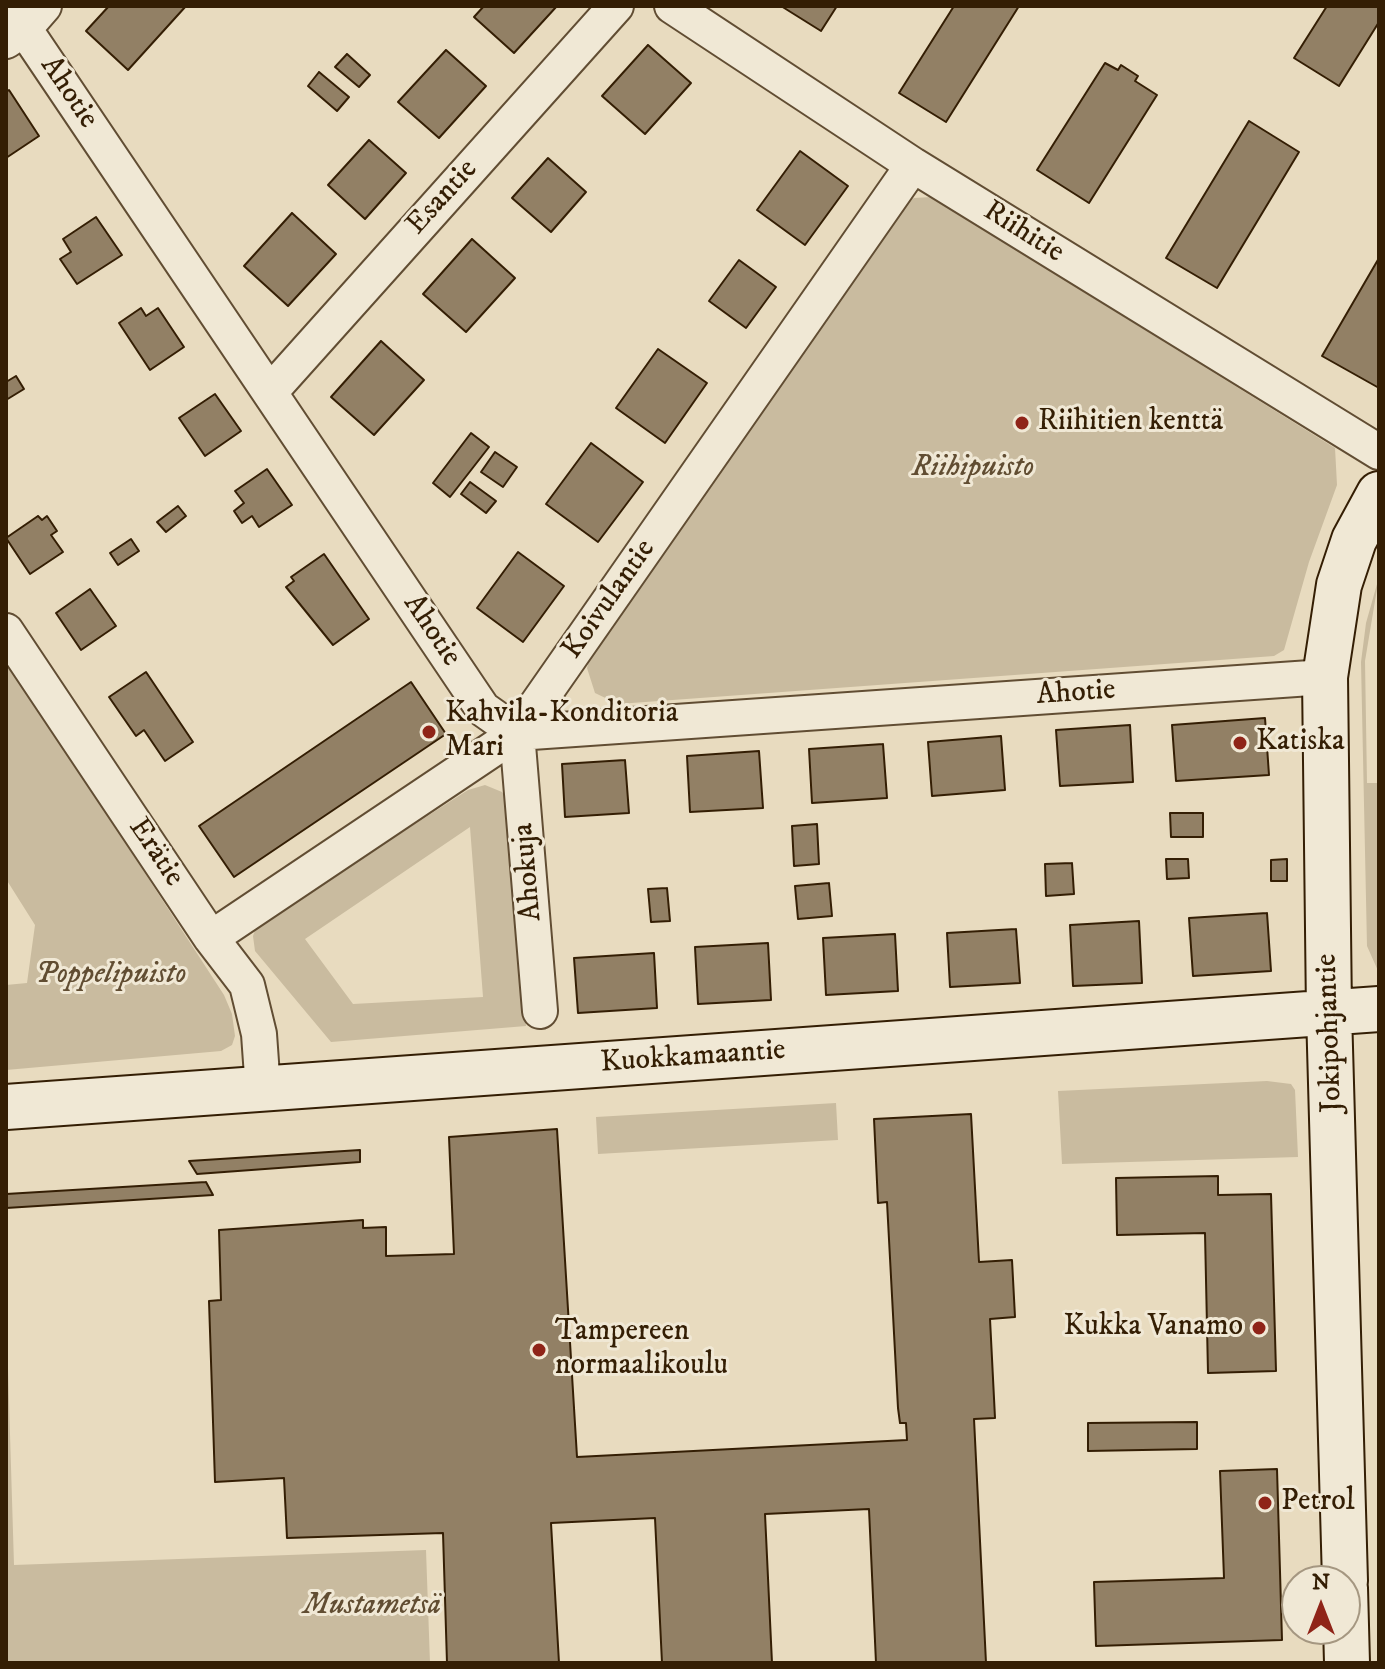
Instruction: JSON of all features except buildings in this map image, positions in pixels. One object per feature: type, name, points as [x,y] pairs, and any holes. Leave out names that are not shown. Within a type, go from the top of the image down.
[{"type":"main road","name":"Jokipohjantie","points":[[1345,1565],[1329,1012],[1325,677],[1339,585],[1354,540],[1379,494]]},
{"type":"main road","name":"Kuokkamaantie","points":[[6,1107],[1379,1009]]},
{"type":"street","name":"Esantie","points":[[271,391],[616,6]]},
{"type":"street","name":"Riihitie","points":[[672,6],[913,165],[1379,452]]},
{"type":"street","name":"Ahotie","points":[[21,20],[483,709],[517,733],[1325,677]]},
{"type":"street","name":"Koivulantie","points":[[211,938],[517,733],[913,165]]},
{"type":"street","name":"Erätie","points":[[6,631],[211,938],[247,985],[259,1034],[263,1090]]},
{"type":"street","name":"Ahokuja","points":[[517,733],[540,1011]]},
{"type":"green space","name":"Riihipuisto","points":[[931,197],[1335,448],[1337,485],[1309,562],[1284,650],[1274,656],[618,704],[595,693],[587,668],[592,650],[896,212],[914,198]]},
{"type":"green space","points":[[1379,577],[1365,661],[1367,783],[1379,783],[1379,973],[1367,946],[1361,662],[1366,623]]},
{"type":"green space","name":"Poppelipuisto","points":[[6,659],[224,995],[232,1014],[235,1036],[232,1045],[221,1051],[6,1070],[6,985],[27,983],[35,925],[6,879]]},
{"type":"green space","points":[[485,785],[502,792],[510,805],[526,1026],[331,1042],[255,951],[253,936],[257,925],[468,790]],"holes":[[[470,827],[483,997],[353,1004],[305,939]]]},
{"type":"green space","points":[[1267,1081],[1291,1084],[1295,1090],[1298,1157],[1062,1164],[1058,1091]]},
{"type":"green space","points":[[836,1103],[838,1140],[598,1154],[596,1117]]},
{"type":"green space","name":"Mustametsä","points":[[6,1303],[14,1565],[426,1550],[430,1663],[6,1663]]},
{"type":"place","name":"Riihitien kenttä","points":[[1022,423]]},
{"type":"place","name":"Kahvila-Konditoria Mari","points":[[429,732]]},
{"type":"place","name":"Katiska","points":[[1240,743]]},
{"type":"place","name":"Kukka Vanamo","points":[[1259,1328]]},
{"type":"place","name":"Tampereen normaalikoulu","points":[[539,1350]]},
{"type":"place","name":"Petrol","points":[[1265,1503]]}]
